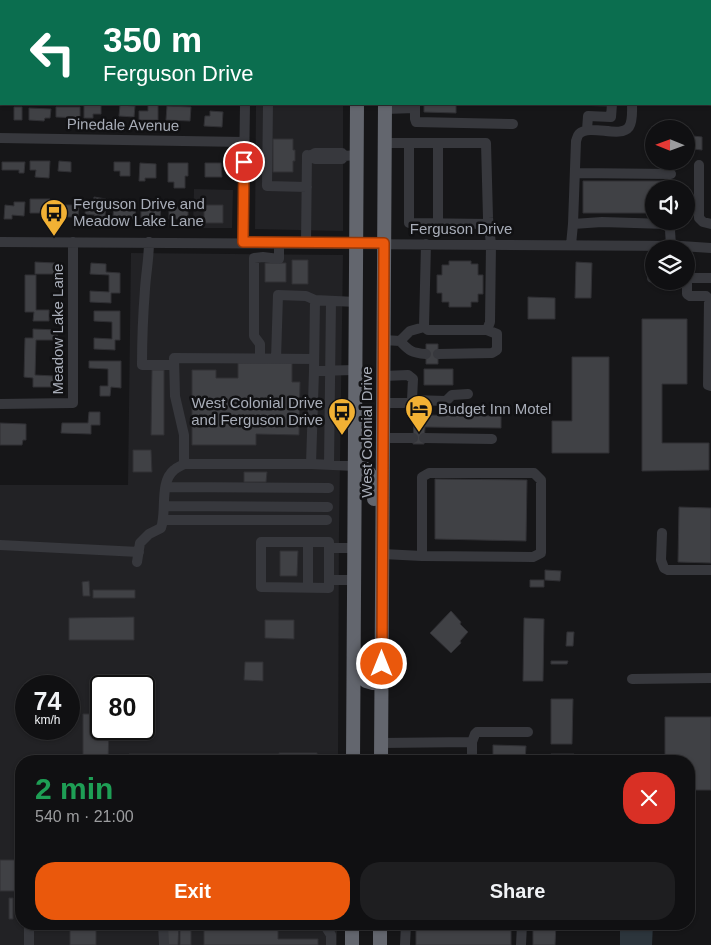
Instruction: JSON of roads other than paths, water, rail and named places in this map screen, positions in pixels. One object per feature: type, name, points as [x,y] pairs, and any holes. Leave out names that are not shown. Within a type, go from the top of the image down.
[{"type":"highway","name":"West Colonial Drive","points":[[353,755],[356,244],[350,156],[357,105]]},
{"type":"highway","name":"West Colonial Drive","points":[[381,755],[385,106]]},
{"type":"highway","points":[[355,466],[366,469],[374,482],[373,544],[382,554]]},
{"type":"highway","points":[[354,594],[360,604],[362,675],[366,681],[382,683]]},
{"type":"highway","points":[[352,930],[352,945]]},
{"type":"highway","points":[[380,930],[380,945]]},
{"type":"street","points":[[243,242],[245,105]]},
{"type":"street","points":[[268,105],[267,186],[307,187]]},
{"type":"street","points":[[587,130],[588,116],[611,117],[612,105]]},
{"type":"street","points":[[572,245],[576,141],[579,134],[587,130],[623,131],[629,127],[632,118],[632,105]]},
{"type":"street","points":[[385,106],[415,106],[416,122],[513,124]]},
{"type":"street","name":"Pinedale Avenue","points":[[0,138],[244,142]]},
{"type":"street","points":[[385,143],[486,143],[491,244],[490,322],[487,330]]},
{"type":"street","points":[[409,143],[409,223],[489,224]]},
{"type":"street","points":[[438,143],[438,224]]},
{"type":"street","points":[[306,243],[307,155],[310,156],[315,153],[329,156],[342,153],[350,156]]},
{"type":"street","points":[[699,165],[699,218],[703,222],[711,224]]},
{"type":"street","points":[[575,173],[671,174]]},
{"type":"street","points":[[573,224],[602,222],[667,224],[670,230],[671,240]]},
{"type":"street","name":"Ferguson Drive","points":[[0,242],[645,246]]},
{"type":"street","name":"Meadow Lake Lane","points":[[0,404],[73,403],[73,242]]},
{"type":"street","points":[[149,242],[142,323],[142,365],[174,365]]},
{"type":"street","points":[[260,358],[260,344],[254,336],[254,258],[279,259],[279,243]]},
{"type":"street","points":[[424,327],[426,244]]},
{"type":"street","name":"Ferguson Drive","points":[[695,247],[711,248]]},
{"type":"street","points":[[695,278],[711,278]]},
{"type":"street","points":[[687,290],[687,294],[690,296],[706,296],[709,299],[708,385],[711,386]]},
{"type":"street","points":[[276,359],[278,295],[306,296],[315,300],[356,302]]},
{"type":"street","points":[[310,464],[315,300]]},
{"type":"street","points":[[329,466],[331,301]]},
{"type":"street","points":[[400,341],[410,331],[424,327],[428,330],[487,330],[497,334],[497,350],[492,353],[438,354]]},
{"type":"street","points":[[384,340],[400,341],[414,353],[426,354]]},
{"type":"street","points":[[184,464],[184,435],[175,396],[174,358],[314,359]]},
{"type":"street","points":[[314,371],[355,370]]},
{"type":"street","points":[[384,376],[408,375],[413,378],[412,400]]},
{"type":"street","points":[[384,403],[411,403],[412,400],[446,401],[452,395],[468,394]]},
{"type":"street","points":[[383,438],[413,438]]},
{"type":"street","points":[[424,438],[492,439]]},
{"type":"street","points":[[0,545],[138,557],[140,543],[148,534],[161,528],[167,479],[172,470],[184,464],[355,466]]},
{"type":"street","points":[[382,554],[422,556],[534,557],[541,552],[541,480],[534,473],[429,473],[422,477],[422,556]]},
{"type":"street","points":[[166,487],[329,488]]},
{"type":"street","points":[[164,506],[328,507]]},
{"type":"street","points":[[163,520],[328,520]]},
{"type":"street","points":[[662,533],[661,560],[664,568],[668,570],[711,570]]},
{"type":"street","points":[[261,542],[308,542],[329,542],[329,588],[261,587],[261,542]]},
{"type":"street","points":[[308,542],[308,588]]},
{"type":"street","points":[[329,548],[354,548]]},
{"type":"street","points":[[329,580],[354,580]]},
{"type":"street","points":[[632,679],[711,678]]},
{"type":"street","points":[[472,755],[472,742],[477,732],[528,732]]},
{"type":"street","points":[[381,743],[472,742]]},
{"type":"street","points":[[29,930],[29,945]]},
{"type":"street","points":[[163,930],[164,945]]},
{"type":"street","points":[[328,930],[331,935],[331,945]]},
{"type":"street","points":[[405,945],[406,930]]},
{"type":"street","points":[[522,930],[522,945]]},
{"type":"place","name":"Ferguson Drive and Meadow Lake Lane","points":[[54,237]]},
{"type":"place","name":"Budget Inn Motel","points":[[419,433]]},
{"type":"place","name":"West Colonial Drive and Ferguson Drive","points":[[342,436]]}]
